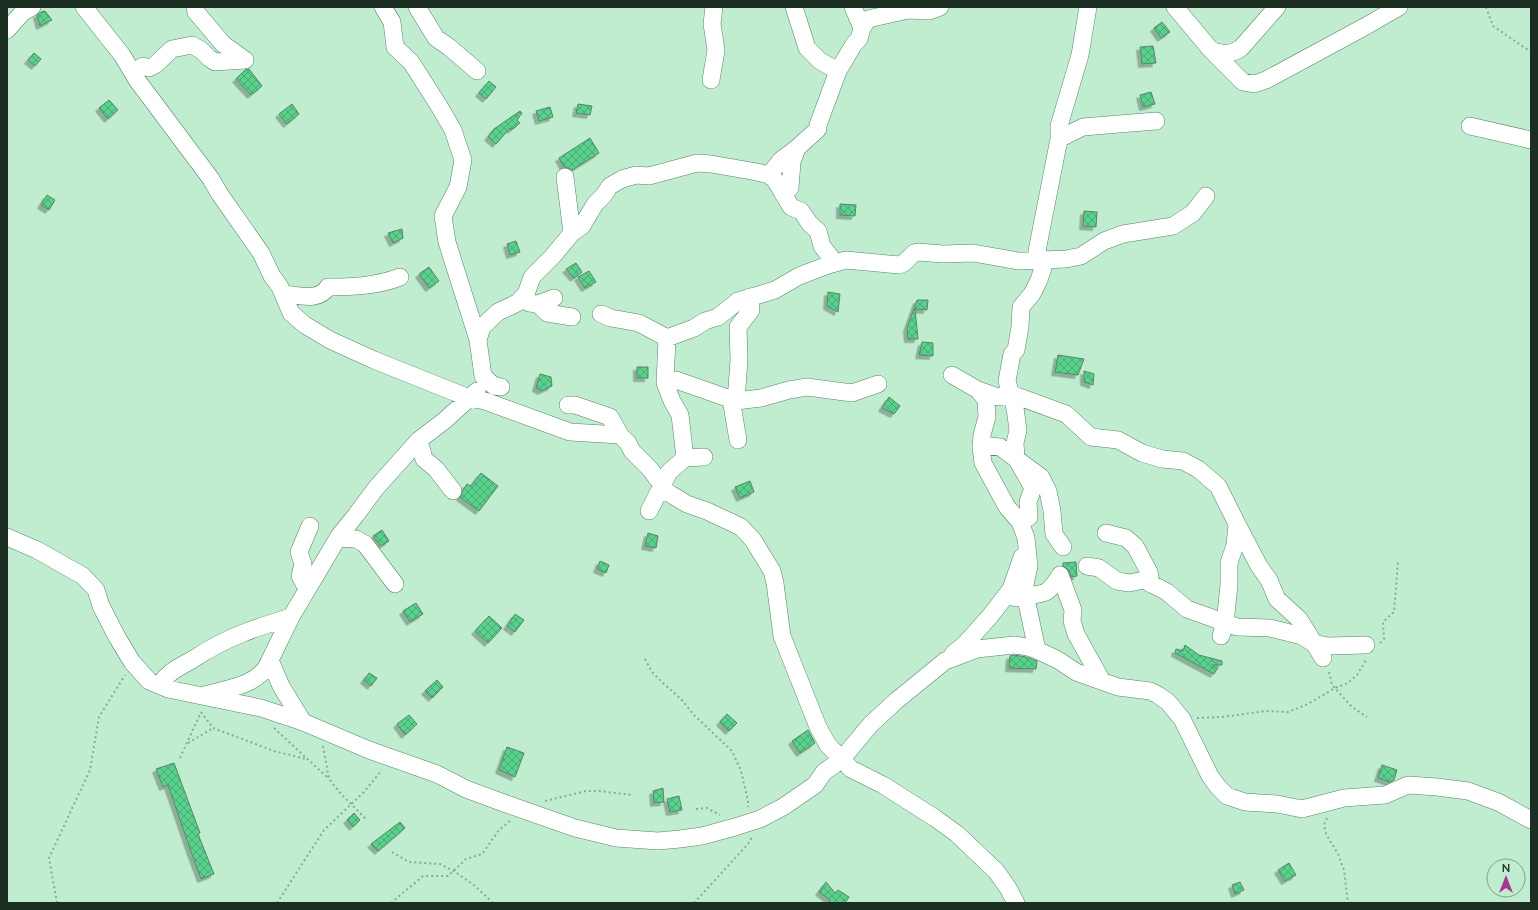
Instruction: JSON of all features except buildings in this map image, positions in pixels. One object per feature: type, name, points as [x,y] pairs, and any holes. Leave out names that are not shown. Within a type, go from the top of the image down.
[{"type":"street","points":[[7,30],[22,13],[32,7]]},
{"type":"street","points":[[84,7],[122,55],[133,73],[211,179],[219,193],[262,253],[272,276],[280,287],[291,313],[330,340],[374,360],[469,398],[486,400],[570,432],[615,435]]},
{"type":"street","points":[[133,73],[143,66],[149,68],[155,65],[172,49],[192,45],[216,62],[245,60],[223,44],[196,12],[196,7]]},
{"type":"street","points":[[417,7],[436,38],[478,71]]},
{"type":"street","points":[[711,80],[716,50],[712,24],[714,7]]},
{"type":"street","points":[[794,7],[807,48],[820,61],[838,71]]},
{"type":"street","points":[[853,7],[862,28]]},
{"type":"street","points":[[769,175],[781,160],[818,129],[818,125],[838,71],[854,44],[859,39],[862,28],[868,19],[910,8],[929,11],[940,7]]},
{"type":"street","points":[[1020,522],[1029,517],[1028,502],[1033,488],[1016,458],[1015,443],[1018,430],[1007,381],[1012,354],[1016,350],[1020,326],[1021,307],[1032,294],[1043,268],[1037,251],[1059,139],[1059,126],[1080,55],[1088,7]]},
{"type":"street","points":[[1175,7],[1211,50],[1243,82],[1254,84],[1266,80],[1399,7]]},
{"type":"street","points":[[1211,50],[1217,53],[1235,53],[1277,7]]},
{"type":"street","points":[[204,701],[256,679],[267,668],[291,616],[307,589],[338,538],[376,488],[419,440],[444,421],[469,398],[495,384],[483,376],[478,340],[447,242],[443,216],[458,186],[463,160],[453,130],[439,106],[411,62],[395,46],[390,9]]},
{"type":"street","points":[[1059,139],[1083,127],[1156,121]]},
{"type":"street","points":[[1470,126],[1531,140]]},
{"type":"street","points":[[783,194],[790,188],[792,162],[797,148]]},
{"type":"street","points":[[478,340],[482,327],[498,312],[517,303],[526,294],[532,277],[552,257],[572,233],[582,226],[610,186],[622,179],[636,175],[649,176],[697,163],[711,164],[769,175],[775,180],[791,207],[801,211],[810,224],[818,231],[822,246],[835,263]]},
{"type":"street","points":[[565,177],[572,233]]},
{"type":"street","points":[[601,314],[611,318],[639,324],[667,338],[694,328],[705,321],[718,317],[738,301],[775,290],[799,276],[846,260],[899,265],[904,263],[914,253],[918,252],[943,254],[973,253],[1018,261],[1066,259],[1081,256],[1104,241],[1123,234],[1173,226],[1192,213],[1206,196]]},
{"type":"street","points":[[283,294],[312,297],[324,293],[328,287],[348,287],[381,283],[400,277]]},
{"type":"street","points":[[738,440],[734,400],[739,360],[738,326],[751,310],[750,297]]},
{"type":"street","points":[[517,303],[538,304],[554,298]]},
{"type":"street","points":[[538,304],[547,313],[572,317]]},
{"type":"street","points":[[667,338],[665,383],[672,401],[680,415],[685,458]]},
{"type":"street","points":[[952,375],[978,390],[998,397],[1011,394],[1066,414],[1091,437],[1118,440],[1142,453],[1162,459],[1183,461],[1198,469],[1218,486],[1259,566],[1269,580],[1278,599],[1299,619],[1323,658]]},
{"type":"street","points":[[676,380],[734,400],[761,398],[789,390],[807,387],[852,393],[878,384]]},
{"type":"street","points":[[978,390],[986,400],[987,417],[981,445],[983,463],[990,479],[1007,507],[1020,522],[1026,538],[1029,566],[1024,589],[1037,650]]},
{"type":"street","points":[[568,405],[575,405],[598,412],[600,421],[615,435],[628,443],[632,451],[650,469],[667,492],[687,504],[707,511],[741,528],[753,540],[772,571],[782,636],[818,727],[828,744],[841,760],[851,769],[929,814],[957,834],[996,872],[1008,888],[1016,903]]},
{"type":"street","points":[[419,440],[424,459],[436,469],[453,491]]},
{"type":"street","points":[[981,445],[1000,447],[1041,477],[1048,491],[1054,534],[1063,548]]},
{"type":"street","points":[[649,511],[669,472],[685,458],[704,457]]},
{"type":"street","points":[[1223,630],[1229,584],[1229,563],[1235,545],[1237,524]]},
{"type":"street","points":[[307,589],[300,576],[303,564],[299,552],[310,526]]},
{"type":"street","points":[[1106,533],[1126,538],[1135,546],[1149,572],[1152,584]]},
{"type":"street","points":[[7,537],[37,550],[83,576],[96,590],[101,606],[132,662],[149,681],[204,701],[261,708],[393,759],[437,774],[466,789],[522,809],[595,834],[640,841],[680,840],[742,825],[783,807],[815,785],[824,772],[841,760],[871,724],[896,701],[966,643],[1010,589],[1022,559],[1026,538]]},
{"type":"street","points":[[338,538],[356,539],[365,544],[395,584]]},
{"type":"street","points":[[1087,566],[1099,568],[1117,581],[1128,583],[1144,580],[1167,592],[1187,609],[1223,630],[1237,627],[1270,628],[1302,636],[1313,643],[1328,646],[1366,646]]},
{"type":"street","points":[[1000,603],[1026,596],[1041,595],[1053,588],[1060,575],[1073,610],[1072,621],[1076,634],[1102,681]]},
{"type":"street","points":[[159,685],[167,674],[207,649],[243,632],[291,616]]},
{"type":"street","points":[[945,661],[978,648],[1014,645],[1028,647],[1058,660],[1076,672],[1118,687],[1150,691],[1168,702],[1182,719],[1210,776],[1218,787],[1227,796],[1245,802],[1277,804],[1302,809],[1344,798],[1385,795],[1408,786],[1438,786],[1468,791],[1498,802],[1531,820]]},
{"type":"street","points":[[270,660],[281,686],[308,725]]},
{"type":"path","points":[[1486,7],[1493,26],[1531,52]]},
{"type":"path","points":[[1182,719],[1222,717],[1266,711],[1288,712],[1308,704],[1335,688],[1348,683],[1357,675],[1366,659],[1366,646],[1376,648],[1384,639],[1383,622],[1394,612],[1398,561]]},
{"type":"path","points":[[1323,658],[1328,668],[1332,685],[1352,707],[1367,717]]},
{"type":"path","points":[[645,659],[652,672],[732,751],[741,771],[748,801],[742,825],[707,808],[696,809]]},
{"type":"path","points":[[57,903],[49,858],[90,770],[99,717],[132,662]]},
{"type":"path","points":[[204,701],[213,728]]},
{"type":"path","points":[[180,758],[204,701]]},
{"type":"path","points":[[261,708],[275,729],[329,779],[367,820]]},
{"type":"path","points":[[308,725],[324,748],[329,779]]},
{"type":"path","points":[[187,744],[213,728]]},
{"type":"path","points":[[213,728],[274,751],[306,759]]},
{"type":"path","points":[[277,903],[324,830],[352,804],[393,759]]},
{"type":"path","points":[[391,903],[422,876],[448,876],[466,860],[482,854],[500,830],[522,809],[551,799],[573,796],[586,791],[632,795]]},
{"type":"path","points":[[694,903],[748,844],[765,816]]},
{"type":"path","points":[[1327,817],[1324,825],[1326,834],[1338,854],[1344,870],[1348,903]]},
{"type":"path","points":[[392,852],[409,862],[440,864],[454,871],[475,886],[493,903]]}]
